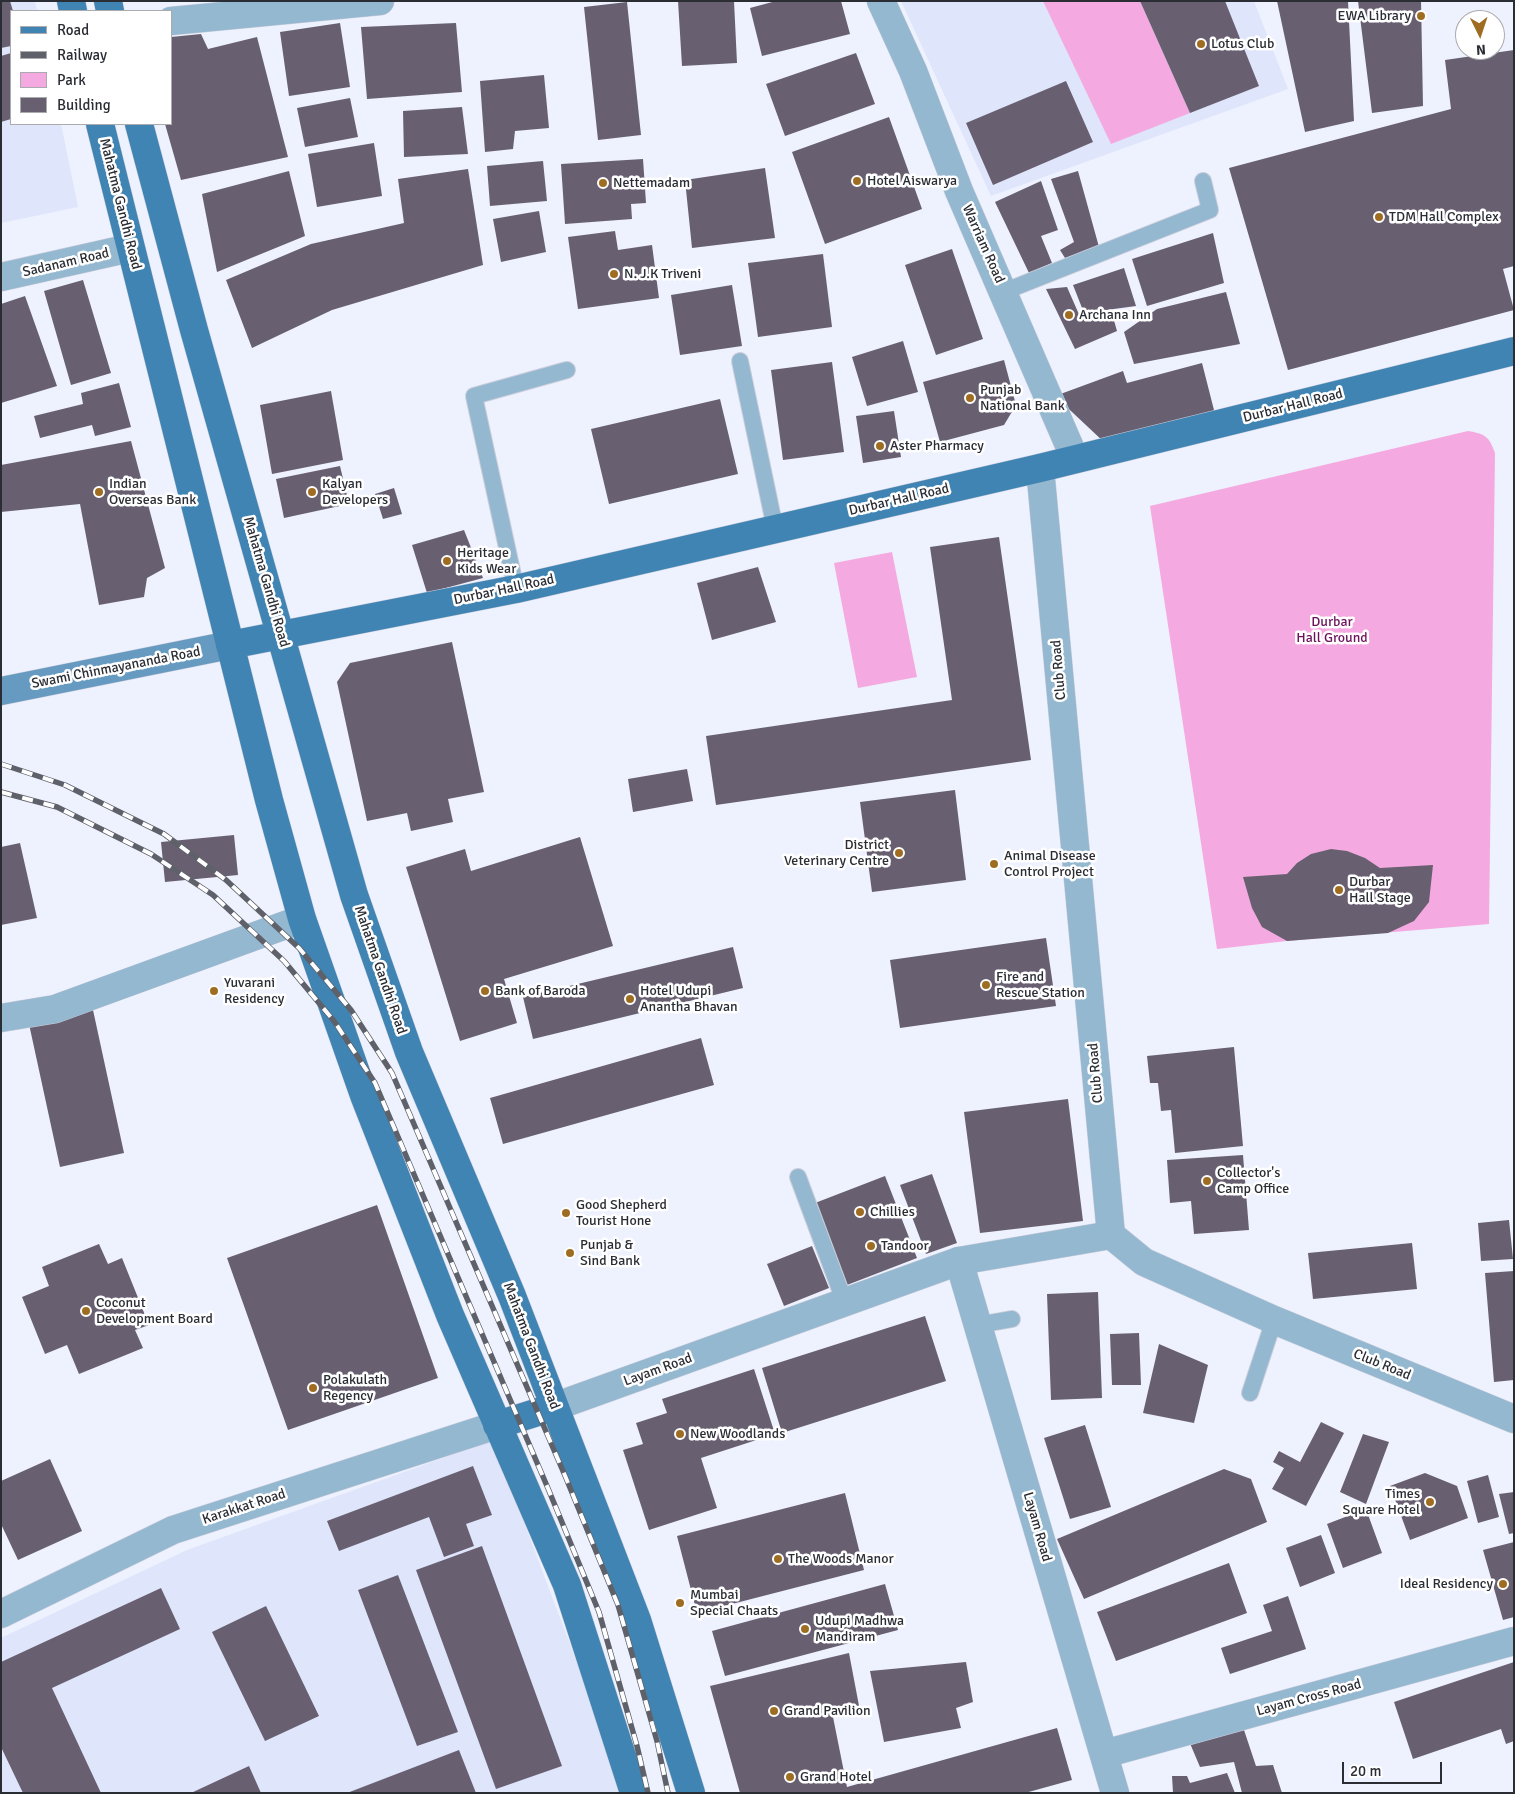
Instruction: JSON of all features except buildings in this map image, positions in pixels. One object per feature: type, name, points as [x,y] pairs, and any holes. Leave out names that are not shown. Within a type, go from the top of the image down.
[{"type":"main road","name":"Mahatma Gandhi Road","points":[[100,125],[268,800],[302,919],[365,1098],[446,1306],[567,1585],[634,1793]]},
{"type":"main road","name":"Mahatma Gandhi Road","points":[[139,125],[194,330],[354,895],[406,1043],[512,1296],[637,1620],[691,1793]]},
{"type":"main road","name":"Durbar Hall Road","points":[[230,645],[516,589],[1040,468],[1514,351]]},
{"type":"main road","name":"Swami Chinmayananda Road","points":[[1,691],[230,645]]},
{"type":"main road","points":[[497,1425],[554,1407]]},
{"type":"street","points":[[172,21],[380,1]]},
{"type":"street","name":"Warriam Road","points":[[880,1],[913,71],[959,191],[1075,459]]},
{"type":"street","name":"Sadanam Road","points":[[1,277],[130,248]]},
{"type":"street","name":"Club Road","points":[[1040,468],[1111,1235],[1144,1262],[1274,1320],[1514,1419]]},
{"type":"street","points":[[1,1018],[55,1009],[302,919]]},
{"type":"street","name":"Layam Road","points":[[554,1407],[959,1261],[1111,1235]]},
{"type":"street","name":"Layam Road","points":[[959,1261],[1114,1793]]},
{"type":"street","name":"Karakkat Road","points":[[1,1614],[173,1530],[497,1425]]},
{"type":"street","name":"Layam Cross Road","points":[[1104,1754],[1514,1641]]},
{"type":"lane","points":[[1003,292],[1210,210],[1204,181]]},
{"type":"lane","points":[[740,361],[775,528]]},
{"type":"lane","points":[[516,589],[474,396],[567,370]]},
{"type":"lane","points":[[798,1177],[844,1303]]},
{"type":"lane","points":[[978,1325],[1012,1319]]},
{"type":"lane","points":[[1250,1393],[1274,1320]]},
{"type":"shaded area","points":[[1,1],[35,1],[37,10],[10,10],[10,125],[61,125],[78,207],[1,223]]},
{"type":"shaded area","name":"Lotus Club","points":[[901,1],[1254,1],[1288,89],[991,196]]},
{"type":"shaded area","points":[[493,1440],[626,1793],[1,1793],[1,1638],[187,1550]]},
{"type":"green space","points":[[1043,1],[1140,1],[1190,113],[1111,144]]},
{"type":"green space","name":"Durbar Hall Ground","points":[[1468,431],[1479,433],[1486,437],[1495,453],[1489,924],[1287,941],[1217,949],[1150,506]]},
{"type":"green space","points":[[892,552],[917,677],[858,688],[834,563]]},
{"type":"railway","points":[[1,764],[65,785],[164,834],[226,880],[299,948],[351,1010],[392,1073],[566,1478],[618,1605],[657,1741],[668,1793]]},
{"type":"railway","points":[[1,792],[57,807],[151,854],[213,895],[284,961],[334,1021],[375,1083],[599,1612],[637,1746],[648,1793]]},
{"type":"place","name":"EWA Library","points":[[1421,16]]},
{"type":"place","name":"Lotus Club","points":[[1201,44]]},
{"type":"place","name":"Hotel Aiswarya","points":[[857,181]]},
{"type":"place","name":"Nettemadam","points":[[603,183]]},
{"type":"place","name":"TDM Hall Complex","points":[[1379,217]]},
{"type":"place","name":"N. J.K Triveni","points":[[614,274]]},
{"type":"place","name":"Archana Inn","points":[[1069,315]]},
{"type":"place","name":"Punjab National Bank","points":[[970,398]]},
{"type":"place","name":"Aster Pharmacy","points":[[880,446]]},
{"type":"place","name":"Indian Overseas Bank","points":[[99,492]]},
{"type":"place","name":"Kalyan Developers","points":[[312,492]]},
{"type":"place","name":"Heritage Kids Wear","points":[[447,561]]},
{"type":"place","name":"District Veterinary Centre","points":[[899,853]]},
{"type":"place","name":"Animal Disease Control Project","points":[[994,864]]},
{"type":"place","name":"Durbar Hall Stage","points":[[1339,890]]},
{"type":"place","name":"Fire and Rescue Station","points":[[986,985]]},
{"type":"place","name":"Yuvarani Residency","points":[[214,991]]},
{"type":"place","name":"Bank of Baroda","points":[[485,991]]},
{"type":"place","name":"Hotel Udupi Anantha Bhavan","points":[[630,999]]},
{"type":"place","name":"Collector's Camp Office","points":[[1207,1181]]},
{"type":"place","name":"Chillies","points":[[860,1212]]},
{"type":"place","name":"Good Shepherd Tourist Hone","points":[[566,1213]]},
{"type":"place","name":"Tandoor","points":[[871,1246]]},
{"type":"place","name":"Punjab & Sind Bank","points":[[570,1253]]},
{"type":"place","name":"Coconut Development Board","points":[[86,1311]]},
{"type":"place","name":"Polakulath Regency","points":[[313,1388]]},
{"type":"place","name":"New Woodlands","points":[[680,1434]]},
{"type":"place","name":"Times Square Hotel","points":[[1430,1502]]},
{"type":"place","name":"The Woods Manor","points":[[778,1559]]},
{"type":"place","name":"Ideal Residency","points":[[1503,1584]]},
{"type":"place","name":"Mumbai Special Chaats","points":[[680,1603]]},
{"type":"place","name":"Udupi Madhwa Mandiram","points":[[805,1629]]},
{"type":"place","name":"Grand Pavilion","points":[[774,1711]]},
{"type":"place","name":"Grand Hotel","points":[[790,1777]]}]
